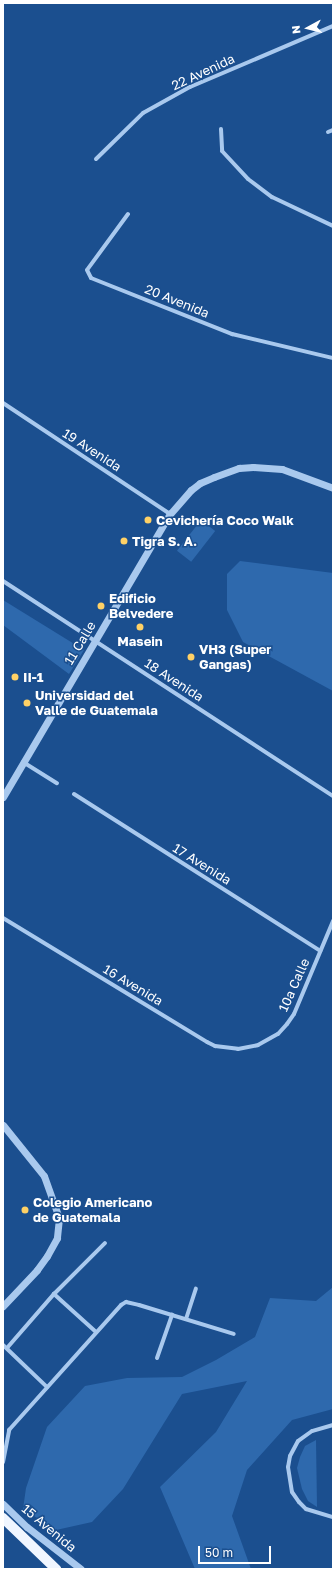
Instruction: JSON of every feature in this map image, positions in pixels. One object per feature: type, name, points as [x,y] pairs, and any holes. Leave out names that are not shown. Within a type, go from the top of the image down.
[{"type":"main road","points":[[3,1518],[56,1569]]},
{"type":"street","name":"22 Avenida","points":[[96,159],[143,113],[190,86],[333,26]]},
{"type":"street","points":[[221,130],[222,151],[248,179],[272,197],[333,226]]},
{"type":"street","points":[[328,132],[333,130]]},
{"type":"street","name":"20 Avenida","points":[[128,214],[87,270],[88,275],[91,278],[232,334],[333,358]]},
{"type":"street","name":"19 Avenida","points":[[3,403],[170,514]]},
{"type":"street","name":"11 Calle","points":[[3,797],[170,514],[191,490],[200,483],[239,468],[252,467],[282,469],[333,488]]},
{"type":"street","name":"18 Avenida","points":[[3,581],[333,796]]},
{"type":"street","points":[[23,762],[57,783]]},
{"type":"street","name":"17 Avenida","points":[[74,794],[320,951]]},
{"type":"street","name":"16 Avenida","points":[[3,918],[215,1046],[238,1049],[258,1045]]},
{"type":"street","name":"10a Calle","points":[[258,1045],[278,1034],[294,1014],[333,921]]},
{"type":"street","points":[[3,1125],[44,1176],[59,1218],[57,1238],[47,1256],[37,1270],[3,1306]]},
{"type":"street","points":[[7,1348],[54,1294],[105,1244]]},
{"type":"street","points":[[186,1319],[196,1288]]},
{"type":"street","points":[[54,1294],[96,1332]]},
{"type":"street","points":[[3,1462],[5,1440],[8,1430],[96,1332],[121,1305],[126,1302],[234,1334]]},
{"type":"street","points":[[157,1358],[172,1315]]},
{"type":"street","points":[[3,1345],[47,1387]]},
{"type":"street","points":[[331,1425],[312,1431],[298,1441],[290,1456],[288,1466],[292,1492],[298,1502],[306,1509],[331,1517]]},
{"type":"street","name":"15 Avenida","points":[[3,1504],[27,1527],[81,1569]]},
{"type":"shaded area","points":[[201,520],[215,531],[191,562],[177,551]]},
{"type":"shaded area","points":[[240,561],[333,573],[333,691],[243,642],[227,610],[227,574]]},
{"type":"shaded area","points":[[3,600],[84,650],[69,674],[3,625]]},
{"type":"shaded area","points":[[333,1287],[333,1409],[292,1420],[247,1470],[232,1516],[251,1569],[195,1569],[160,1487],[216,1432],[247,1381],[182,1394],[123,1489],[92,1522],[56,1530],[23,1509],[26,1488],[47,1427],[85,1386],[127,1378],[182,1377],[216,1360],[255,1337],[270,1298],[316,1301]]},
{"type":"shaded area","points":[[316,1440],[317,1507],[308,1501],[302,1489],[297,1468],[305,1446]]},
{"type":"place","name":"Cevichería Coco Walk","points":[[148,520]]},
{"type":"place","name":"Tigra S. A.","points":[[124,541]]},
{"type":"place","name":"Edificio Belvedere","points":[[101,606]]},
{"type":"place","name":"Masein","points":[[140,627]]},
{"type":"place","name":"VH3 (Super Gangas)","points":[[191,657]]},
{"type":"place","name":"II-1","points":[[15,677]]},
{"type":"place","name":"Universidad del Valle de Guatemala","points":[[27,703]]},
{"type":"place","name":"Colegio Americano de Guatemala","points":[[25,1210]]}]
